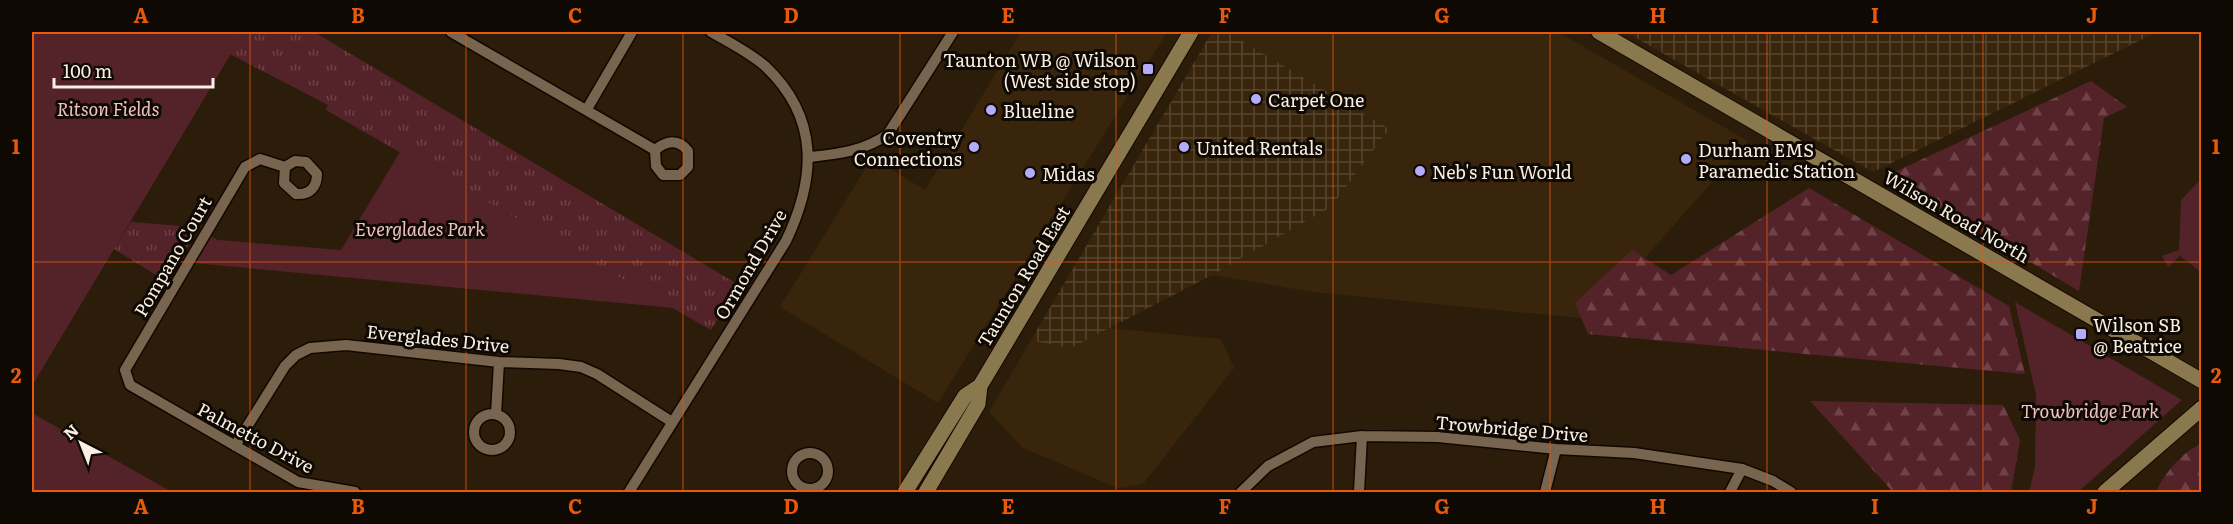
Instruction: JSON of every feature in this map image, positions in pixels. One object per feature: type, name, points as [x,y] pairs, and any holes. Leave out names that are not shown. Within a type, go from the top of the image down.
[{"type":"main road","name":"Taunton Road East","points":[[926,492],[978,404],[980,386],[1191,32]]},
{"type":"main road","name":"Wilson Road North","points":[[1599,32],[2202,381]]},
{"type":"main road","name":"Taunton Road East","points":[[905,492],[965,396],[980,386]]},
{"type":"main road","points":[[2105,492],[2202,408]]},
{"type":"street","points":[[451,32],[655,150]]},
{"type":"street","points":[[587,109],[632,32]]},
{"type":"street","name":"Ormond Drive","points":[[629,492],[786,242],[804,200],[810,157],[798,113],[786,88],[763,64],[711,32]]},
{"type":"street","points":[[810,157],[856,150],[875,144],[888,134],[953,32]]},
{"type":"street","name":"Pompano Court","points":[[147,395],[130,385],[125,370],[239,176],[245,167],[260,159],[285,167]]},
{"type":"street","name":"Everglades Drive","points":[[235,446],[285,366],[296,355],[310,348],[346,345],[499,362],[581,367],[597,374],[672,422]]},
{"type":"street","points":[[496,414],[499,362]]},
{"type":"street","name":"Palmetto Drive","points":[[147,395],[298,482],[355,492]]},
{"type":"street","points":[[1359,492],[1362,436]]},
{"type":"street","name":"Trowbridge Drive","points":[[1241,492],[1268,466],[1313,442],[1362,436],[1438,437],[1556,449],[1634,453],[1742,469],[1773,480],[1791,492]]},
{"type":"street","points":[[1545,492],[1556,449]]},
{"type":"street","points":[[1730,492],[1742,469]]},
{"type":"shaded area","points":[[1021,32],[1167,32],[938,403],[780,307],[872,158],[925,190]]},
{"type":"shaded area","points":[[1212,32],[1227,32],[1389,129],[1331,207],[1212,275],[1069,349],[1031,340]]},
{"type":"shaded area","points":[[1227,32],[1558,32],[1748,141],[1645,258],[1600,320],[1313,292],[1212,275],[1331,207],[1389,129]]},
{"type":"shaded area","points":[[1631,32],[2157,32],[1873,172],[1629,34]]},
{"type":"shaded area","points":[[1110,328],[1221,339],[1234,368],[1143,484],[1118,488],[1023,448],[989,412],[1031,340],[1069,349]]},
{"type":"green space","name":"Ritson Fields","points":[[32,32],[244,32],[32,386]]},
{"type":"green space","points":[[244,32],[314,32],[739,285],[711,330],[326,110],[328,105],[230,54]]},
{"type":"green space","points":[[2091,81],[2127,107],[2104,118],[2079,291],[1886,176]]},
{"type":"green space","name":"Everglades Park","points":[[400,152],[674,308],[194,263],[210,236],[218,240],[341,250]]},
{"type":"green space","points":[[2201,179],[2201,272],[2180,256],[2168,267],[2162,256],[2179,250],[2181,200]]},
{"type":"green space","points":[[1809,188],[2009,306],[2025,374],[1588,334],[1575,303],[1632,250],[1671,275]]},
{"type":"green space","points":[[131,222],[181,226],[195,234],[166,281],[114,249]]},
{"type":"green space","name":"Trowbridge Park","points":[[2015,302],[2182,400],[2078,492],[2029,492],[2035,467],[2036,395]]},
{"type":"green space","points":[[1810,401],[2003,405],[2020,440],[2011,492],[1893,492]]},
{"type":"green space","points":[[32,413],[172,492],[32,492]]},
{"type":"green space","points":[[2201,444],[2201,492],[2156,492],[2174,464],[2187,452]]},
{"type":"place","name":"Taunton WB @ Wilson (West side stop)","points":[[1148,69]]},
{"type":"place","name":"Carpet One","points":[[1256,99]]},
{"type":"place","name":"Blueline","points":[[991,110]]},
{"type":"place","name":"Coventry Connections","points":[[974,147]]},
{"type":"place","name":"United Rentals","points":[[1184,147]]},
{"type":"place","name":"Durham EMS Paramedic Station","points":[[1686,159]]},
{"type":"place","name":"Neb's Fun World","points":[[1420,171]]},
{"type":"place","name":"Midas","points":[[1030,173]]},
{"type":"place","name":"Wilson SB @ Beatrice","points":[[2081,334]]}]
